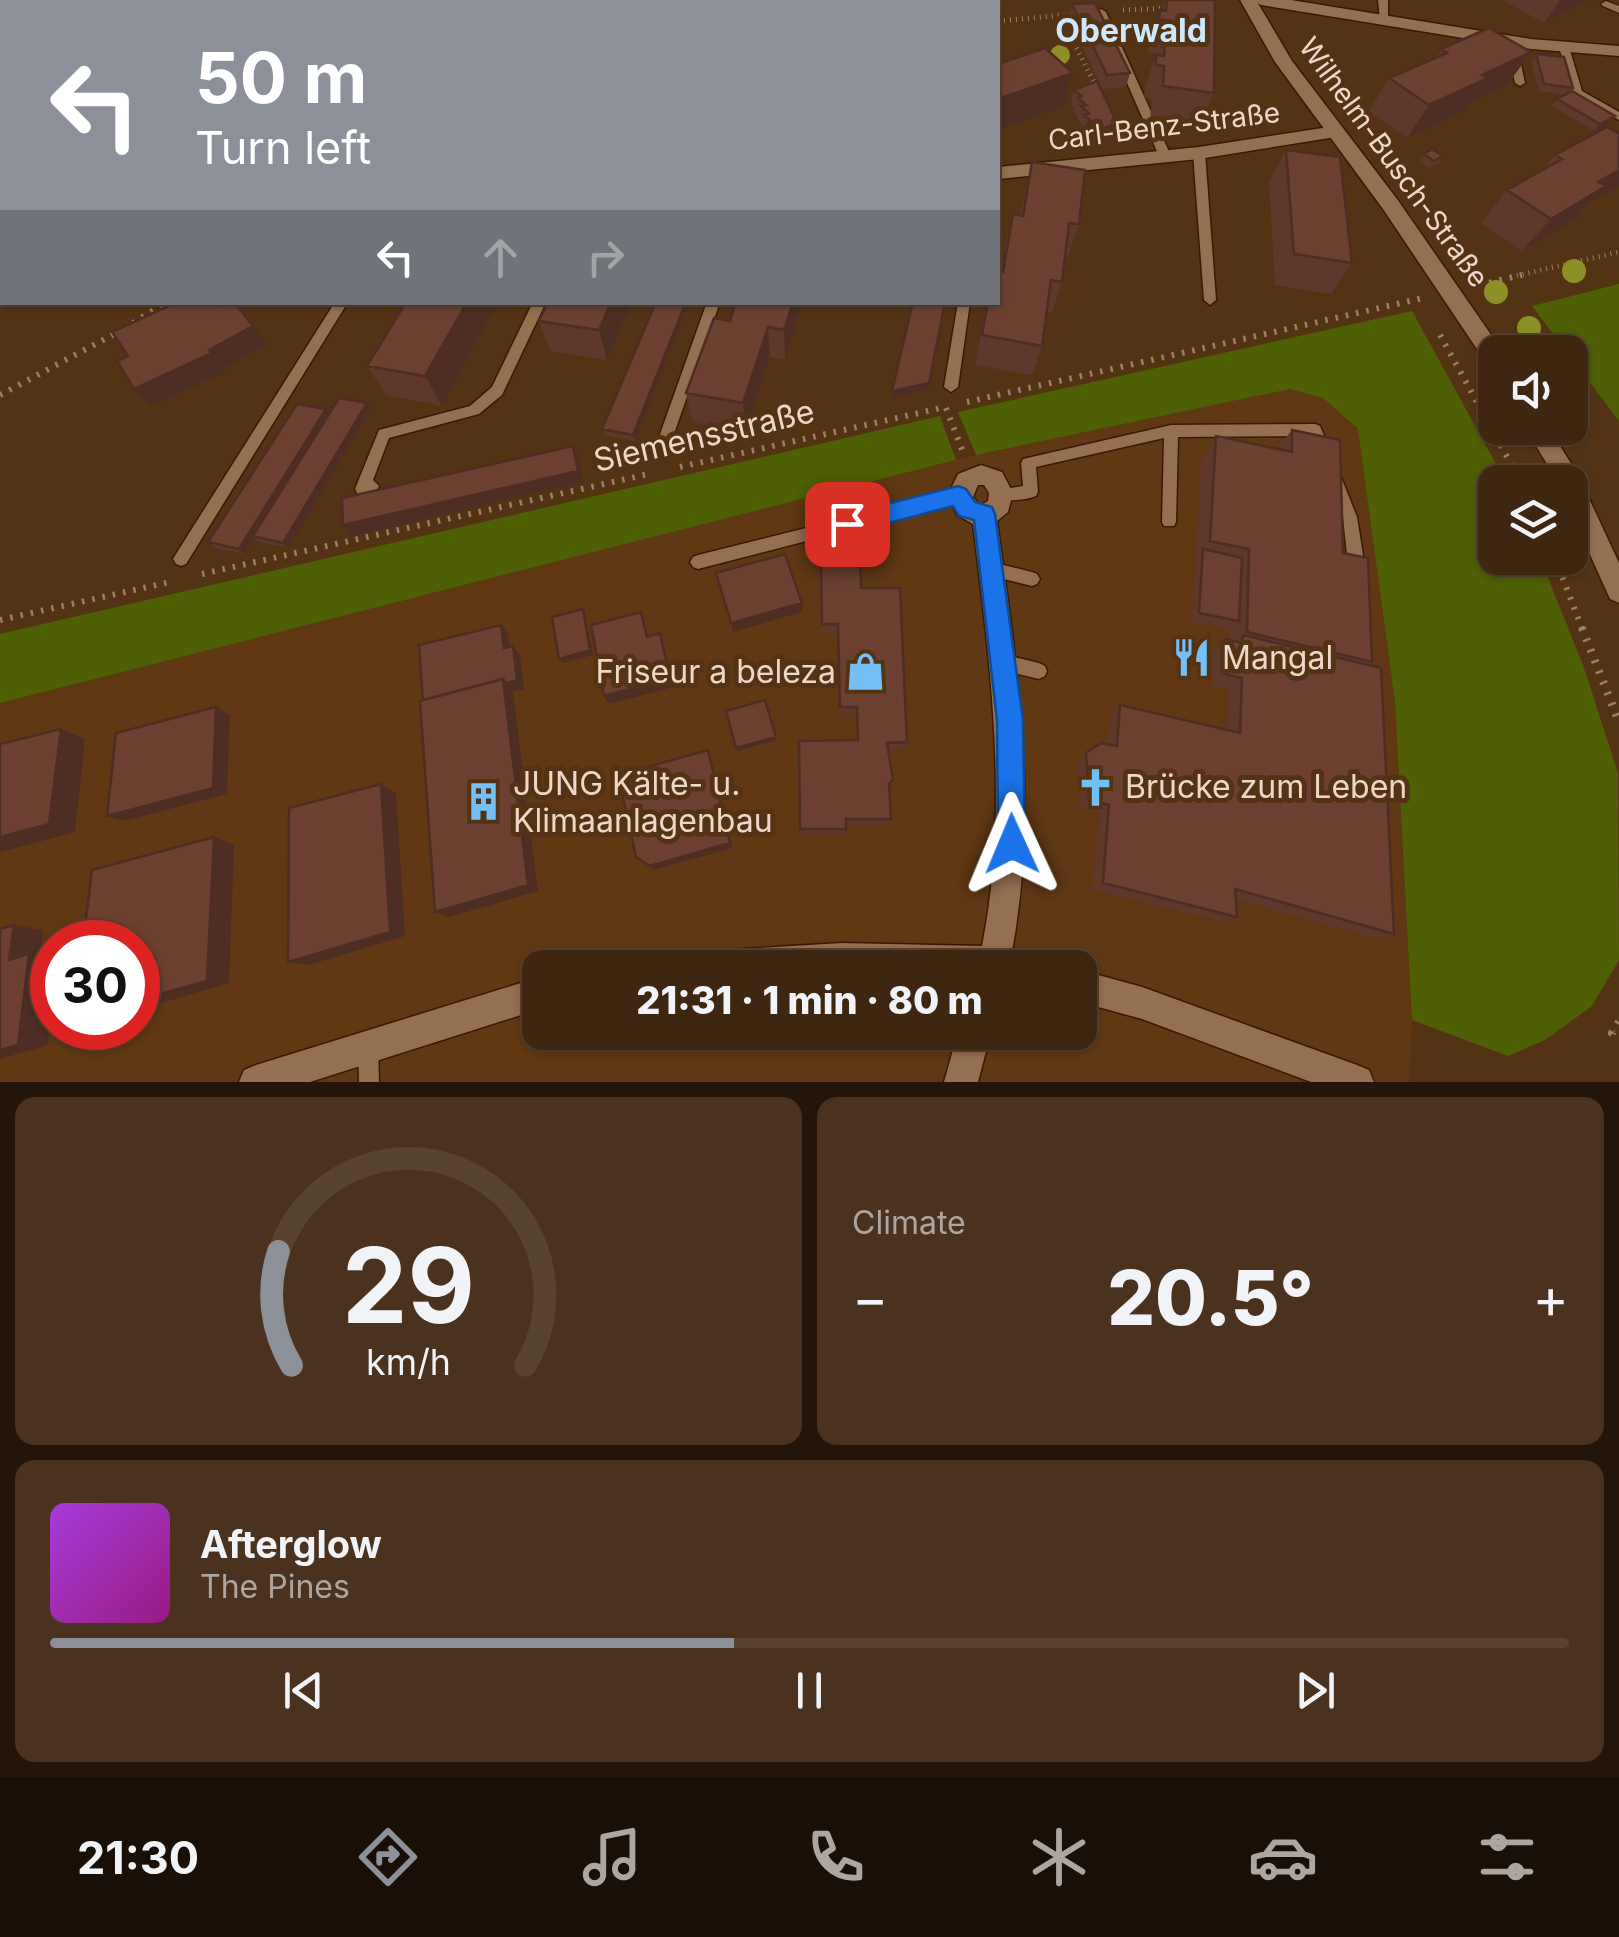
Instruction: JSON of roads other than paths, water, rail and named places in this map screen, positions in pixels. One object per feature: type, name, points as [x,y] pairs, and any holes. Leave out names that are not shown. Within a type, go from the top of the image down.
[{"type":"street","name":"Wilhelm-Busch-Straße","points":[[1248,0],[1284,62],[1479,335]]},
{"type":"street","points":[[1262,0],[1511,41],[1619,51]]},
{"type":"street","name":"Carl-Benz-Straße","points":[[1000,173],[1199,153],[1336,132]]},
{"type":"street","points":[[994,504],[967,509],[965,487],[989,478],[994,504],[991,569],[1010,720],[1012,844],[1002,950]]},
{"type":"street","points":[[1588,523],[1619,591]]},
{"type":"street","points":[[1097,991],[1357,1082]]},
{"type":"street","points":[[256,1082],[522,999]]},
{"type":"street","points":[[961,1082],[970,1050]]},
{"type":"lane","points":[[1383,0],[1385,20]]},
{"type":"lane","points":[[1606,4],[1619,10]]},
{"type":"lane","points":[[1101,12],[1166,156]]},
{"type":"lane","points":[[1511,41],[1520,83]]},
{"type":"lane","points":[[1564,48],[1577,93],[1619,117]]},
{"type":"lane","points":[[1199,153],[1210,300]]},
{"type":"lane","points":[[181,559],[340,305]]},
{"type":"lane","points":[[372,486],[362,489],[384,434],[474,410],[488,402],[539,305]]},
{"type":"lane","points":[[662,452],[713,305]]},
{"type":"lane","points":[[951,388],[964,305]]},
{"type":"lane","points":[[994,504],[1031,492],[1028,463],[1170,431],[1315,430],[1350,517],[1354,554]]},
{"type":"lane","points":[[1169,522],[1170,431]]},
{"type":"lane","points":[[698,562],[965,487]]},
{"type":"lane","points":[[991,569],[1032,578]]},
{"type":"lane","points":[[1002,662],[1039,671]]},
{"type":"lane","points":[[368,1047],[369,1082]]},
{"type":"place","name":"Mangal","points":[[1192,658]]},
{"type":"place","name":"Friseur a beleza","points":[[866,672]]},
{"type":"place","name":"Brücke zum Leben","points":[[1095,787]]},
{"type":"place","name":"JUNG Kälte- u. Klimaanlagenbau","points":[[483,802]]},
{"type":"district","name":"Oberwald","points":[[1131,31]]}]
